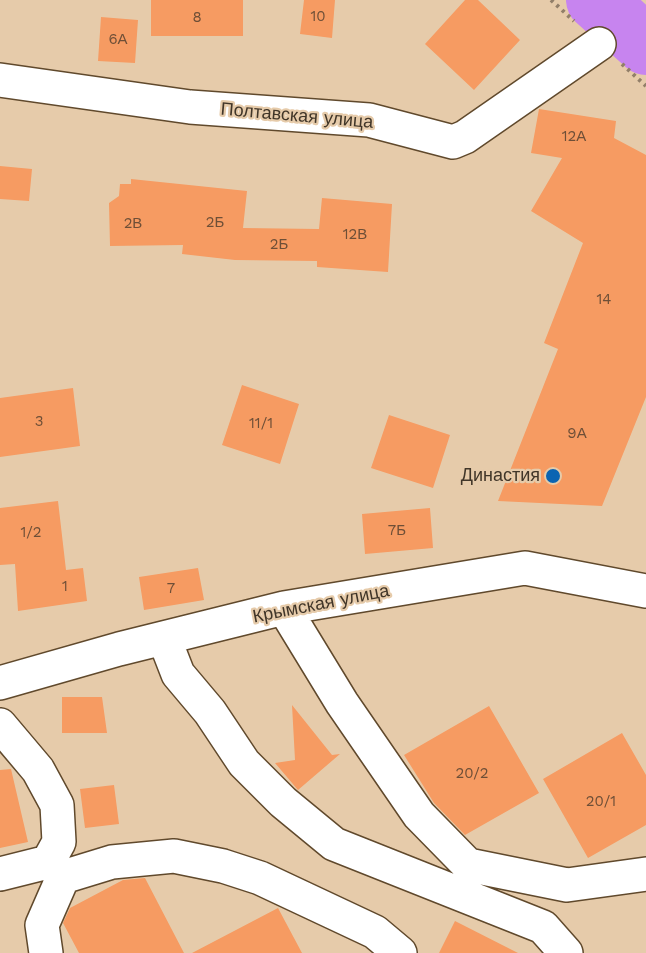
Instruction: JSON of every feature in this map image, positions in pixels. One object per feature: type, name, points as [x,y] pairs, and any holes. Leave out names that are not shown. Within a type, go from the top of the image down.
[{"type":"street","name":"Полтавская улица","points":[[0,80],[190,107],[369,120],[453,142],[465,137],[599,44]]},
{"type":"street","name":"Крымская улица","points":[[0,684],[164,638],[284,608],[525,568],[646,591]]},
{"type":"street","points":[[284,608],[342,703],[419,815],[468,865],[567,885],[646,874]]},
{"type":"street","points":[[164,638],[178,674],[210,712],[244,763],[283,802],[334,844],[543,927],[566,953]]},
{"type":"street","points":[[0,725],[38,770],[57,805],[59,842],[48,862],[0,874]]},
{"type":"street","points":[[46,953],[42,925],[63,877],[112,862],[174,856],[223,866],[260,878],[375,932],[400,953]]},
{"type":"building","points":[[151,0],[243,0],[243,36],[151,36]]},
{"type":"building","points":[[304,0],[335,0],[332,38],[300,34]]},
{"type":"building","points":[[465,0],[478,0],[520,40],[474,90],[425,44]]},
{"type":"building","points":[[101,17],[138,20],[135,63],[98,61]]},
{"type":"building","points":[[539,109],[616,121],[614,138],[646,155],[646,397],[602,506],[498,501],[558,349],[544,343],[583,243],[531,211],[562,158],[531,153]]},
{"type":"building","points":[[0,166],[32,169],[29,201],[0,199]]},
{"type":"building","points":[[131,179],[247,191],[243,228],[319,229],[322,198],[392,204],[388,272],[317,267],[317,261],[235,260],[182,254],[183,245],[110,246],[109,203],[119,196],[120,184],[131,184]]},
{"type":"building","points":[[242,385],[299,404],[280,464],[222,445]]},
{"type":"building","points":[[73,388],[80,446],[0,457],[0,398]]},
{"type":"building","points":[[389,415],[450,435],[433,488],[371,468]]},
{"type":"building","points":[[58,501],[66,570],[83,568],[87,601],[18,611],[15,564],[0,565],[0,508]]},
{"type":"building","points":[[430,508],[433,548],[365,554],[362,514]]},
{"type":"building","points":[[198,568],[204,600],[144,610],[139,577]]},
{"type":"building","points":[[62,697],[102,697],[107,733],[62,733]]},
{"type":"building","points":[[292,705],[332,755],[340,754],[298,790],[275,763],[295,760]]},
{"type":"building","points":[[489,706],[539,793],[465,835],[434,803],[404,755]]},
{"type":"building","points":[[622,733],[646,775],[646,825],[588,858],[543,779]]},
{"type":"building","points":[[11,769],[28,842],[0,848],[0,770]]},
{"type":"building","points":[[114,785],[119,824],[85,828],[80,789]]},
{"type":"building","points":[[145,878],[184,953],[79,953],[63,923],[70,908],[123,880]]},
{"type":"building","points":[[278,908],[302,953],[192,953]]},
{"type":"building","points":[[455,921],[518,953],[439,953]]},
{"type":"waterway","points":[[596,0],[646,45]]},
{"type":"place","name":"Династия","points":[[553,476]]}]
